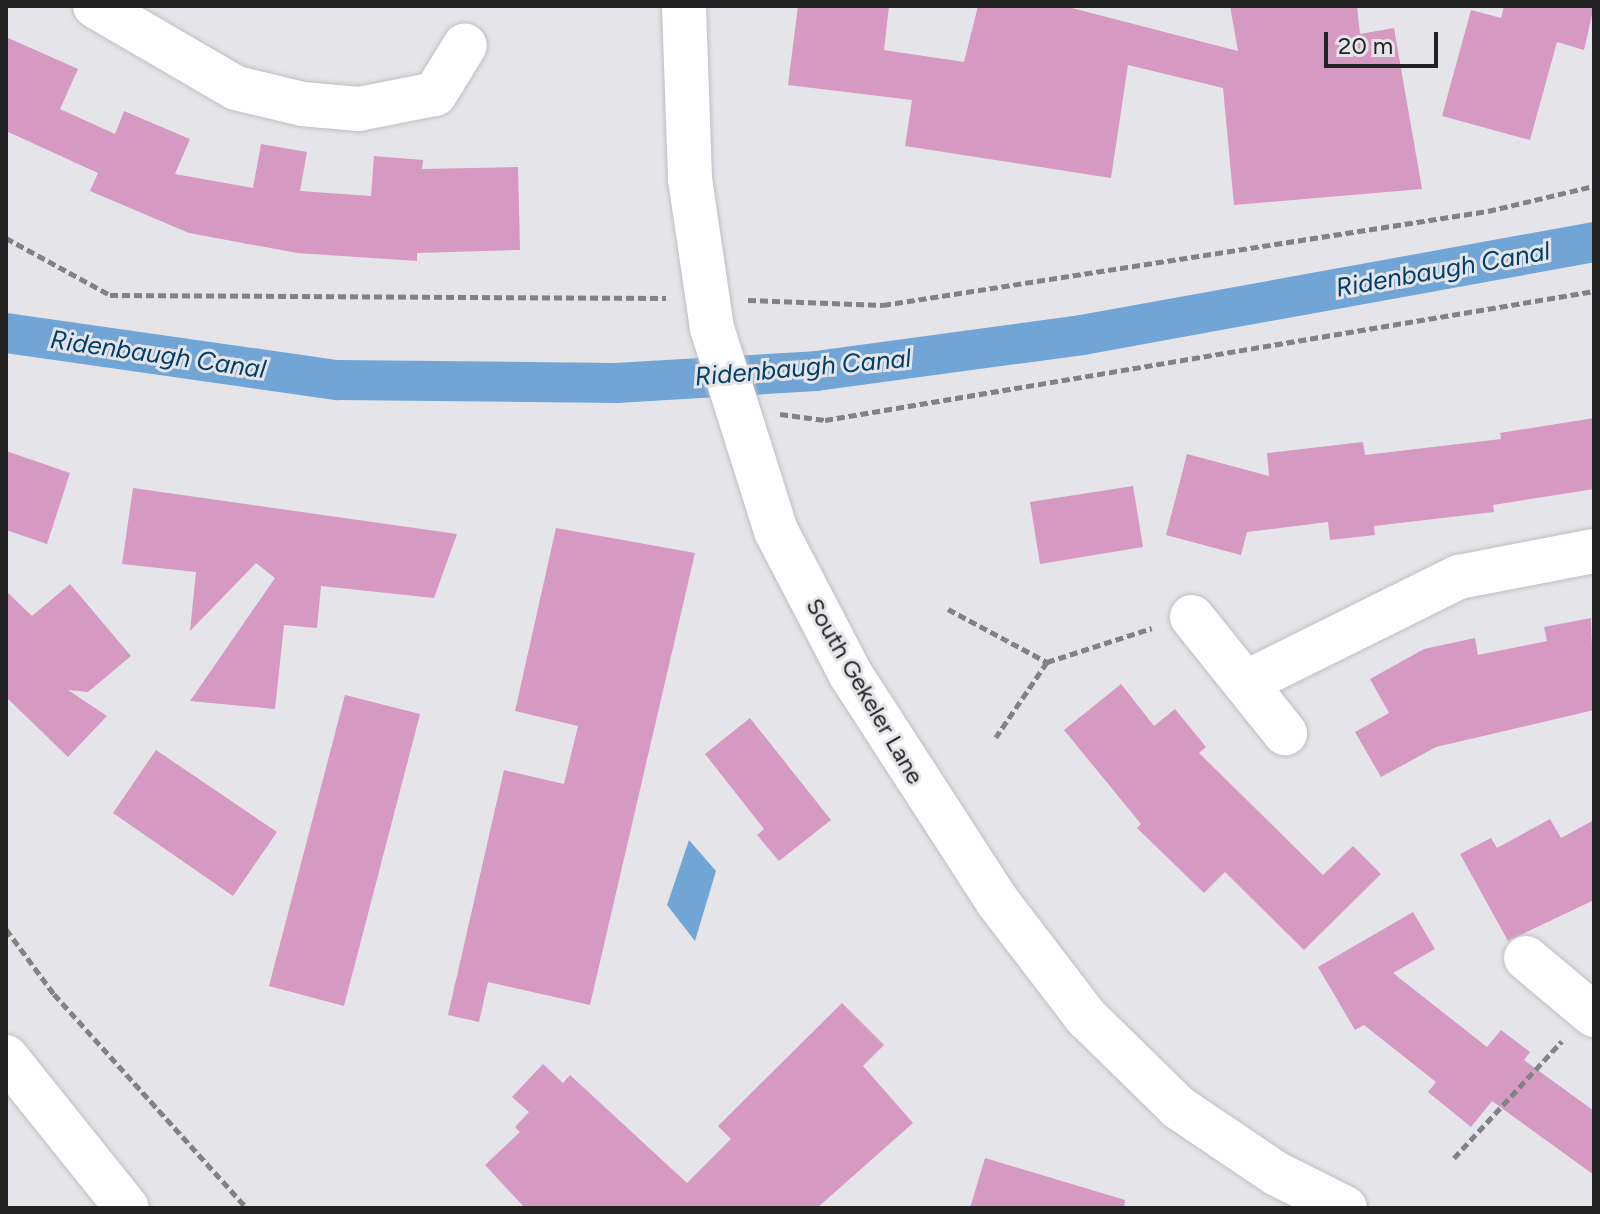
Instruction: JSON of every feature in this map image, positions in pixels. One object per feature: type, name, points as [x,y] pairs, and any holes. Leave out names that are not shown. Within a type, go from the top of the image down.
[{"type":"street","points":[[95,6],[236,88],[302,104],[359,109],[435,94],[465,45]]},
{"type":"street","name":"South Gekeler Lane","points":[[684,6],[690,179],[710,313],[734,407],[776,531],[851,675],[980,876],[1068,994],[1179,1108],[1277,1174],[1345,1208]]},
{"type":"street","points":[[1245,683],[1459,577],[1594,551]]},
{"type":"street","points":[[1178,621],[1245,683],[1285,733]]},
{"type":"street","points":[[1526,958],[1587,1018]]},
{"type":"street","points":[[6,1057],[127,1208]]},
{"type":"path","points":[[6,238],[110,295],[710,313],[883,305],[1488,211],[1594,186]]},
{"type":"path","points":[[779,414],[825,420],[1594,291]]},
{"type":"path","points":[[948,609],[1047,662]]},
{"type":"path","points":[[996,737],[1047,662],[1178,621]]},
{"type":"path","points":[[6,929],[54,994],[247,1208]]},
{"type":"path","points":[[1454,1158],[1587,1018]]},
{"type":"water","points":[[689,840],[716,871],[695,941],[667,905]]},
{"type":"building","points":[[798,6],[889,6],[884,50],[964,62],[978,6],[1064,6],[1238,51],[1230,6],[1357,6],[1360,34],[1394,28],[1422,189],[1234,205],[1223,88],[1128,65],[1111,178],[905,146],[912,100],[788,85]]},
{"type":"building","points":[[1504,6],[1594,6],[1584,50],[1557,42],[1530,140],[1442,116],[1471,10],[1501,18]]},
{"type":"building","points":[[6,37],[78,69],[60,109],[115,134],[124,111],[190,139],[175,174],[253,188],[261,144],[307,152],[300,191],[371,196],[374,156],[423,160],[422,169],[518,167],[520,250],[417,253],[417,261],[297,253],[189,233],[90,191],[98,173],[6,131]]},
{"type":"building","points":[[1594,418],[1594,489],[1493,505],[1494,512],[1374,526],[1375,535],[1330,540],[1328,522],[1247,532],[1241,555],[1166,535],[1187,454],[1269,476],[1267,453],[1363,442],[1365,455],[1501,439],[1500,433]]},
{"type":"building","points":[[6,451],[70,473],[47,544],[6,530]]},
{"type":"building","points":[[1133,486],[1143,547],[1040,564],[1030,502]]},
{"type":"building","points":[[133,488],[457,534],[434,598],[321,586],[317,628],[284,625],[275,709],[190,701],[275,578],[256,563],[190,631],[196,572],[122,564]]},
{"type":"building","points":[[556,528],[695,553],[590,1005],[488,982],[479,1022],[448,1015],[504,770],[564,784],[578,726],[515,711]]},
{"type":"building","points":[[70,584],[131,656],[88,692],[68,690],[107,716],[68,757],[6,697],[6,591],[32,616]]},
{"type":"building","points":[[1591,618],[1594,710],[1436,747],[1381,777],[1355,732],[1389,713],[1370,679],[1424,649],[1475,638],[1478,655],[1547,641],[1544,627]]},
{"type":"building","points":[[1121,684],[1154,726],[1175,709],[1206,747],[1199,753],[1323,875],[1353,846],[1381,874],[1304,950],[1225,872],[1204,893],[1137,828],[1141,824],[1064,730]]},
{"type":"building","points":[[345,695],[420,714],[344,1006],[269,986]]},
{"type":"building","points":[[750,718],[831,820],[779,861],[757,835],[764,829],[705,754]]},
{"type":"building","points":[[156,750],[277,832],[233,896],[113,813]]},
{"type":"building","points":[[1550,819],[1561,838],[1594,820],[1594,900],[1508,941],[1460,854],[1491,838],[1497,848]]},
{"type":"building","points":[[1413,912],[1435,949],[1393,973],[1487,1047],[1501,1030],[1530,1052],[1524,1060],[1594,1111],[1594,1175],[1492,1101],[1471,1127],[1428,1092],[1436,1082],[1364,1025],[1355,1030],[1318,967]]},
{"type":"building","points":[[842,1003],[884,1045],[863,1066],[913,1123],[817,1208],[525,1208],[485,1165],[520,1132],[515,1127],[529,1112],[512,1097],[543,1064],[563,1083],[570,1075],[687,1183],[731,1139],[718,1126]]},
{"type":"building","points":[[985,1158],[1125,1200],[1124,1208],[970,1208]]},
{"type":"waterway","name":"Ridenbaugh Canal","points":[[6,333],[338,380],[616,383],[816,371],[1082,335],[1594,242]]}]
